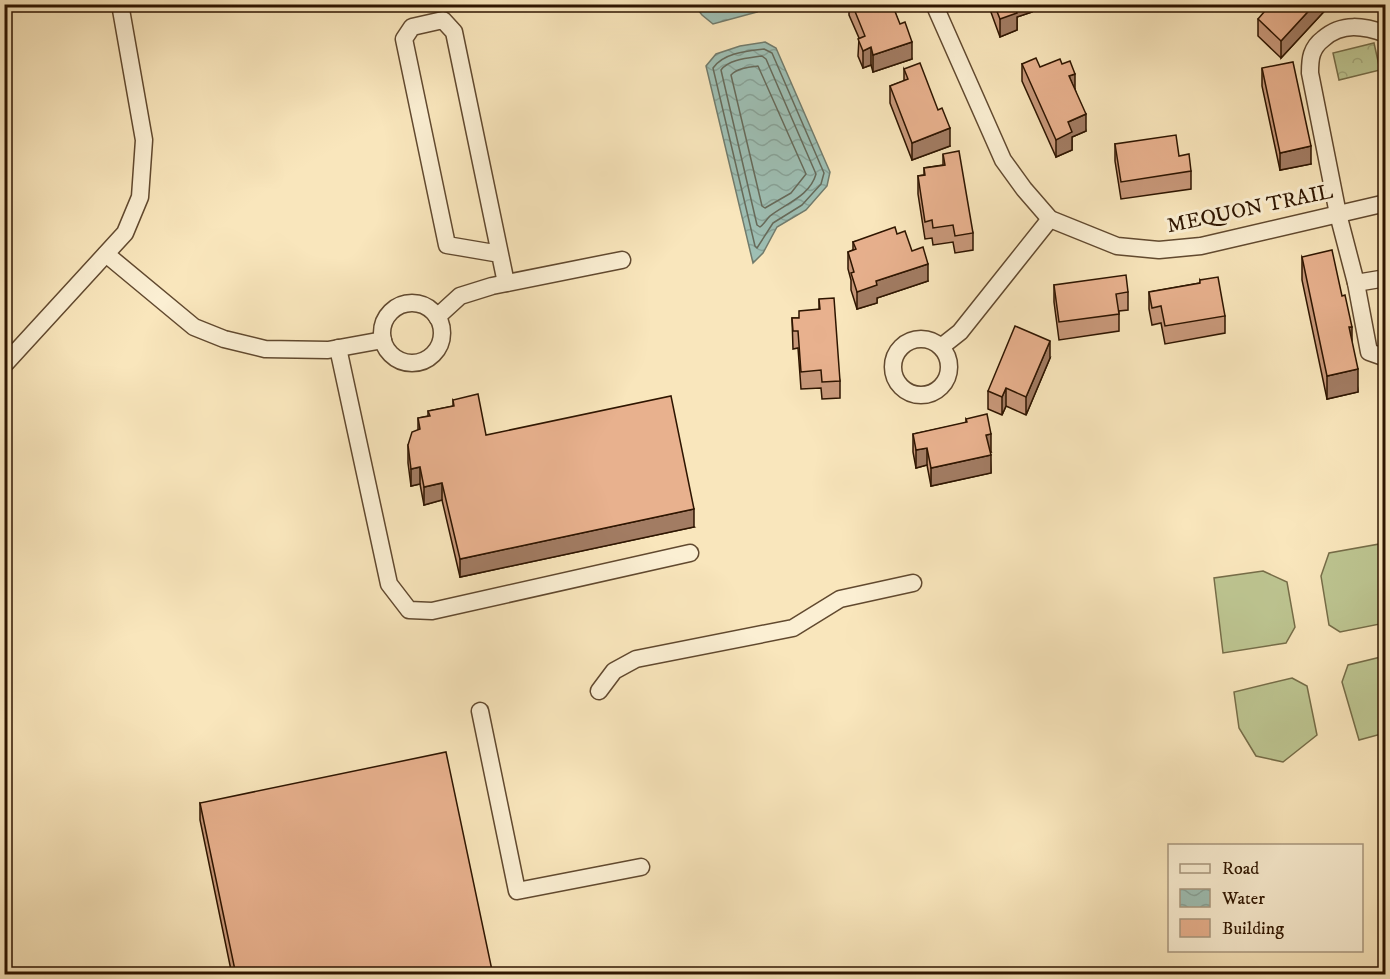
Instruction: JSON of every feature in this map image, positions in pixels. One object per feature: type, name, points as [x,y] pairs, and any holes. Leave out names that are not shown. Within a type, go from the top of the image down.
[{"type":"street","points":[[4,365],[125,232],[140,197],[144,140],[120,4]]},
{"type":"street","name":"MEQUON TRAIL","points":[[934,4],[1003,160],[1050,219],[1117,246],[1159,250],[1202,246],[1386,203]]},
{"type":"street","points":[[500,254],[447,245],[404,39],[412,27],[443,20],[454,32],[500,254],[506,283]]},
{"type":"street","points":[[1386,34],[1370,28],[1345,27],[1332,31],[1319,42],[1312,53],[1310,73],[1338,214],[1356,283],[1369,351],[1386,358]]},
{"type":"street","points":[[941,347],[960,332],[1050,219]]},
{"type":"street","points":[[106,254],[194,327],[224,339],[265,349],[328,350],[383,340]]},
{"type":"street","points":[[437,317],[460,296],[506,283],[622,260]]},
{"type":"street","points":[[1356,283],[1386,278]]},
{"type":"street","points":[[404,303],[423,305],[431,309],[441,326],[442,337],[439,347],[424,361],[404,362],[394,357],[387,350],[383,340],[382,331],[388,314],[404,303]]},
{"type":"street","points":[[338,348],[389,584],[410,610],[432,610],[690,553]]},
{"type":"street","points":[[599,691],[614,670],[636,658],[793,628],[840,599],[913,583]]},
{"type":"street","points":[[480,711],[517,891],[641,867]]},
{"type":"green space","points":[[1374,43],[1380,70],[1339,80],[1333,53]]},
{"type":"green space","points":[[1385,543],[1385,623],[1340,632],[1329,625],[1321,576],[1329,553]]},
{"type":"green space","points":[[1263,571],[1287,582],[1295,627],[1286,643],[1223,653],[1214,578]]},
{"type":"green space","points":[[1385,656],[1385,733],[1359,740],[1342,682],[1348,665]]},
{"type":"green space","points":[[1292,678],[1307,686],[1317,735],[1283,762],[1256,756],[1239,728],[1234,692]]},
{"type":"water","points":[[694,5],[753,5],[757,12],[713,24]]},
{"type":"water","points":[[765,42],[776,48],[830,172],[827,186],[806,210],[777,227],[763,253],[753,263],[706,66],[716,54],[740,46]]},
{"type":"building","points":[[852,4],[892,4],[900,24],[905,22],[912,42],[873,55],[871,47],[863,51],[858,39],[865,36]]},
{"type":"building","points":[[994,4],[1014,4],[1017,13],[1000,19]]},
{"type":"building","points":[[1271,4],[1315,4],[1281,41],[1258,19]]},
{"type":"building","points":[[1036,58],[1040,67],[1060,59],[1062,64],[1070,61],[1075,74],[1069,76],[1086,114],[1068,122],[1072,132],[1056,140],[1022,64]]},
{"type":"building","points":[[1293,62],[1311,146],[1280,153],[1262,68]]},
{"type":"building","points":[[920,63],[938,110],[942,108],[950,128],[912,143],[890,86],[908,79],[904,69]]},
{"type":"building","points":[[1176,135],[1179,156],[1189,154],[1191,171],[1121,182],[1115,144]]},
{"type":"building","points":[[959,151],[973,233],[955,236],[953,225],[933,228],[932,220],[925,222],[918,176],[925,175],[924,168],[945,165],[943,154]]},
{"type":"building","points":[[895,227],[897,234],[905,231],[912,251],[923,247],[928,264],[876,281],[877,285],[857,292],[848,252],[856,249],[853,242]]},
{"type":"building","points":[[1332,250],[1342,296],[1345,295],[1352,327],[1349,327],[1358,369],[1327,376],[1302,257]]},
{"type":"building","points":[[1126,275],[1128,292],[1116,294],[1119,314],[1059,322],[1054,285]]},
{"type":"building","points":[[1218,277],[1225,316],[1165,326],[1161,306],[1152,308],[1149,292],[1200,283],[1200,280]]},
{"type":"building","points":[[834,298],[840,381],[822,382],[821,370],[801,372],[798,331],[793,331],[792,318],[799,318],[799,311],[820,309],[819,299]]},
{"type":"building","points":[[1015,326],[1050,341],[1026,397],[1006,388],[1002,397],[988,391]]},
{"type":"building","points":[[1386,362],[1386,394],[1385,394],[1379,363]]},
{"type":"building","points":[[478,394],[486,435],[671,396],[694,509],[460,559],[442,483],[424,487],[420,467],[411,469],[408,445],[412,432],[420,429],[418,418],[430,416],[428,411],[454,406],[453,400]]},
{"type":"building","points":[[987,414],[991,434],[986,435],[991,455],[931,468],[927,448],[916,450],[913,434],[967,422],[966,419]]},
{"type":"building","points":[[446,752],[493,975],[236,975],[200,803]]}]
